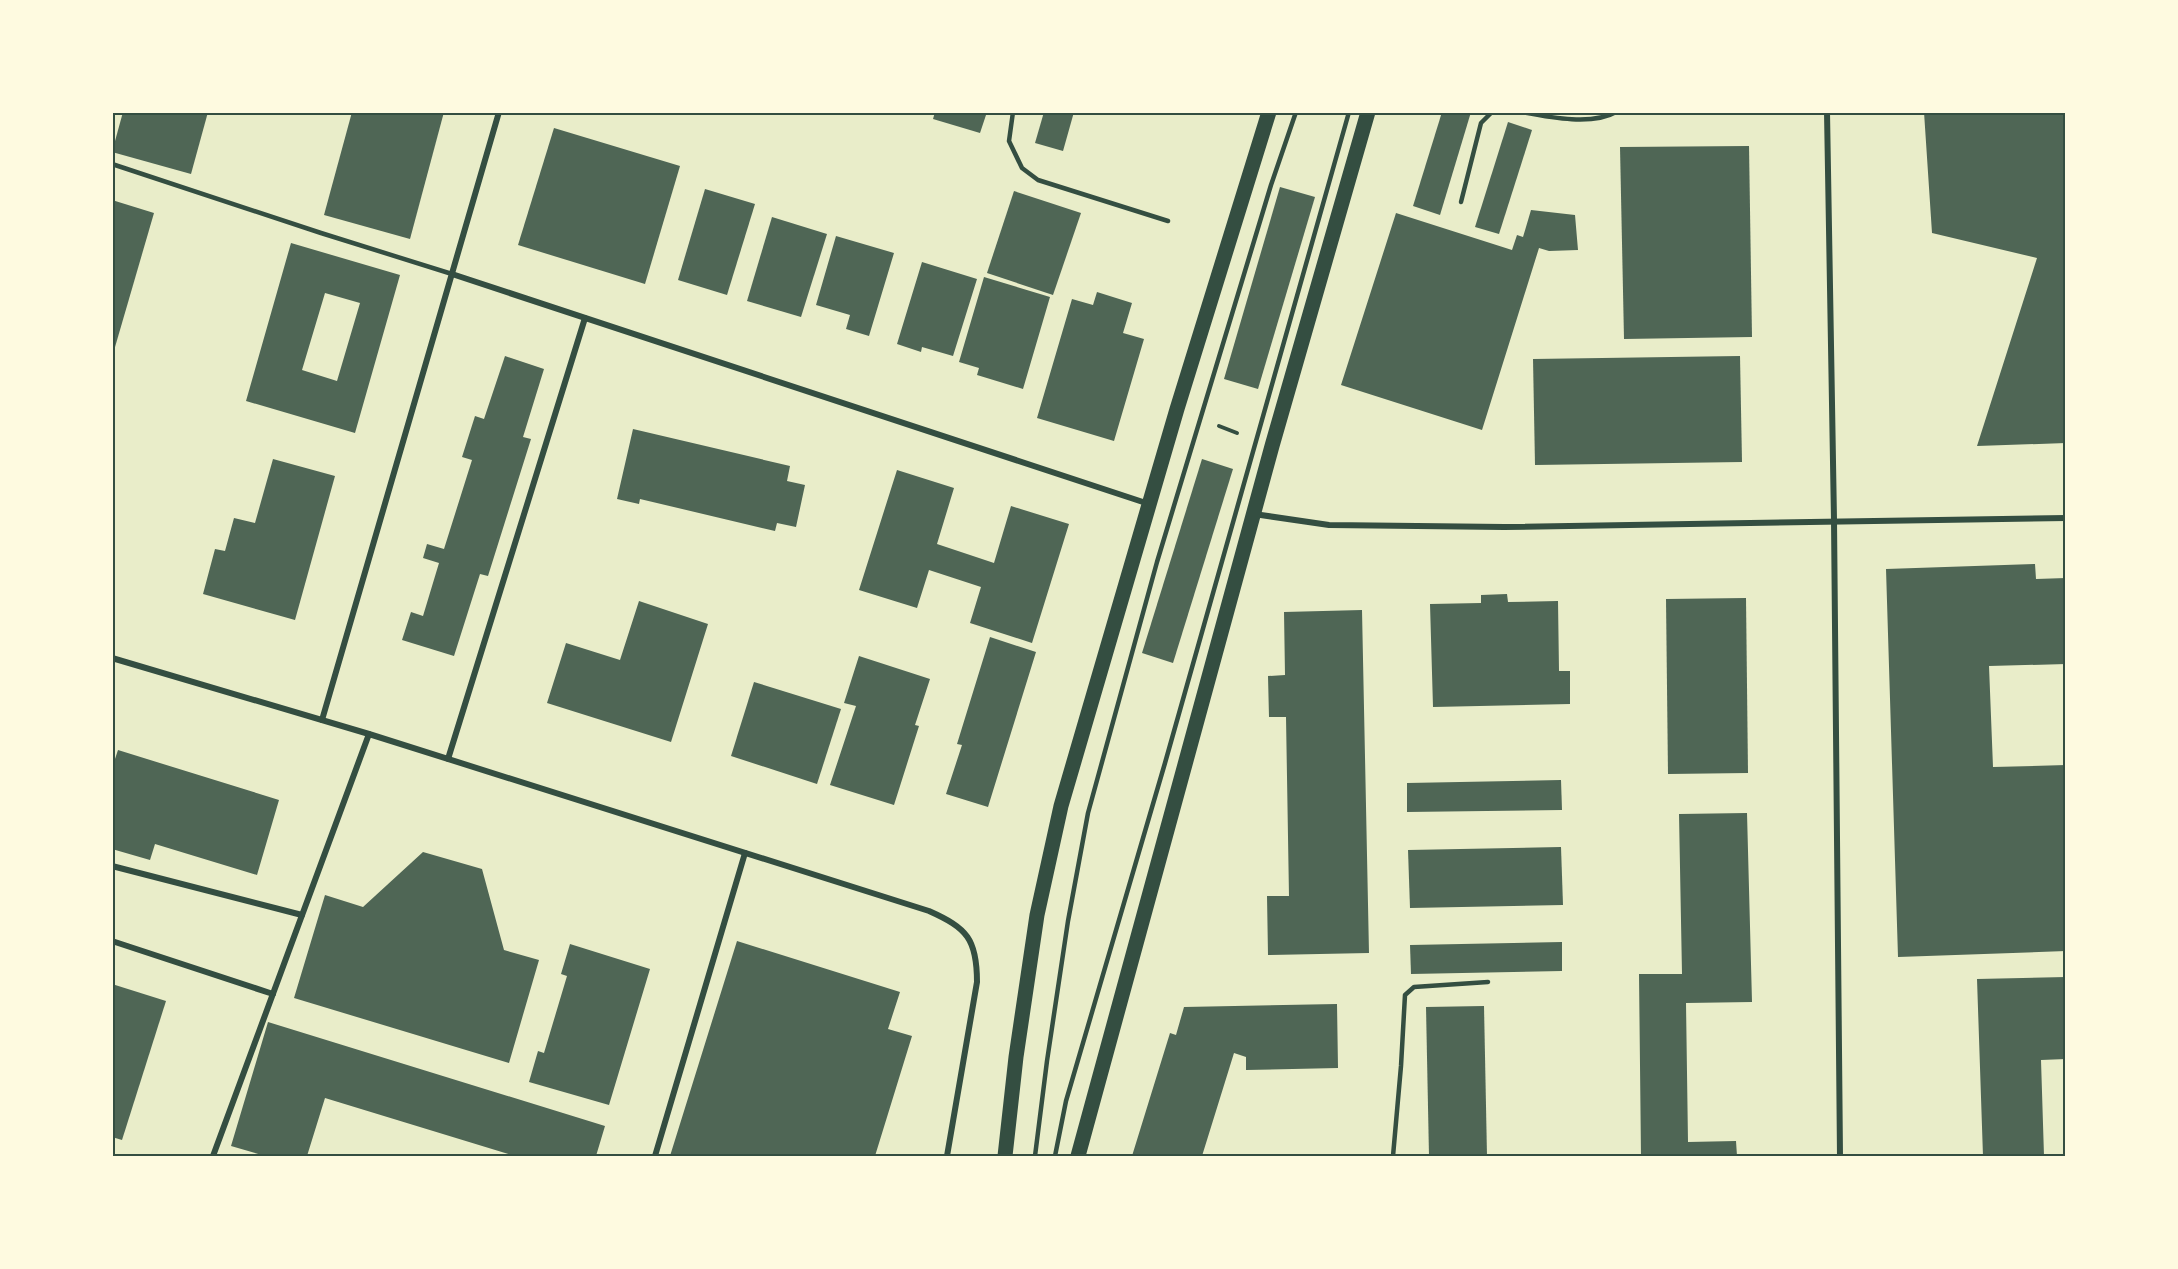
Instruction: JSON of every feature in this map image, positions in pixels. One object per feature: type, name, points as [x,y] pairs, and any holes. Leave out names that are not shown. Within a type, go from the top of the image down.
[{"type":"main road","points":[[1005,1156],[1016,1057],[1037,915],[1061,806],[1269,112]]},
{"type":"main road","points":[[1078,1156],[1253,514],[1368,112]]},
{"type":"street","points":[[322,720],[499,112]]},
{"type":"street","points":[[1827,112],[1834,520],[1840,1156]]},
{"type":"street","points":[[452,274],[1150,504]]},
{"type":"street","points":[[448,759],[585,318]]},
{"type":"street","points":[[1253,514],[1329,525],[1504,527],[2066,518]]},
{"type":"street","points":[[112,658],[369,734],[929,910],[952,921],[965,933],[977,957],[977,982],[947,1156]]},
{"type":"street","points":[[213,1156],[369,734]]},
{"type":"street","points":[[655,1156],[745,853]]},
{"type":"street","points":[[112,866],[302,915]]},
{"type":"street","points":[[112,941],[273,994]]},
{"type":"lane","points":[[1013,112],[1010,141],[1022,168],[1038,180],[1168,221]]},
{"type":"lane","points":[[1035,1156],[1066,933],[1088,813],[1157,562],[1271,185],[1296,112]]},
{"type":"lane","points":[[1055,1156],[1066,1101],[1349,112]]},
{"type":"lane","points":[[1461,202],[1480,123],[1492,112]]},
{"type":"lane","points":[[1521,112],[1560,118],[1592,119],[1616,112]]},
{"type":"lane","points":[[112,164],[452,274]]},
{"type":"lane","points":[[1393,1156],[1405,995],[1414,987],[1488,982]]},
{"type":"path","points":[[1201,419],[1257,440]]},
{"type":"building","points":[[123,112],[208,112],[191,174],[112,152]]},
{"type":"building","points":[[352,112],[444,112],[410,239],[324,215]]},
{"type":"building","points":[[935,112],[987,112],[980,133],[933,119]]},
{"type":"building","points":[[1044,112],[1074,112],[1063,151],[1035,143]]},
{"type":"building","points":[[1442,112],[1471,112],[1440,215],[1413,206]]},
{"type":"building","points":[[1924,112],[2066,112],[2066,443],[1977,446],[2037,258],[1932,233]]},
{"type":"building","points":[[1508,122],[1532,130],[1499,234],[1475,227]]},
{"type":"building","points":[[554,128],[680,166],[645,284],[518,245]]},
{"type":"building","points":[[1749,146],[1752,337],[1624,339],[1620,147]]},
{"type":"building","points":[[1280,187],[1315,197],[1258,389],[1224,379]]},
{"type":"building","points":[[705,189],[755,204],[727,295],[678,280]]},
{"type":"building","points":[[1014,191],[1081,213],[1053,295],[987,273]]},
{"type":"building","points":[[112,200],[154,213],[113,354],[112,354]]},
{"type":"building","points":[[1531,210],[1575,215],[1578,250],[1549,251],[1539,248],[1482,430],[1341,385],[1396,213],[1512,250],[1517,235],[1523,237]]},
{"type":"building","points":[[772,217],[827,234],[801,317],[747,301]]},
{"type":"building","points":[[836,236],[894,253],[869,336],[846,329],[850,315],[816,305]]},
{"type":"building","points":[[291,243],[400,275],[355,433],[246,401]],"holes":[[[325,293],[360,303],[337,381],[302,370]]]},
{"type":"building","points":[[922,262],[977,279],[953,356],[922,347],[921,352],[897,344]]},
{"type":"building","points":[[984,277],[1050,297],[1023,389],[977,375],[979,368],[959,362]]},
{"type":"building","points":[[1097,292],[1132,303],[1123,333],[1144,339],[1114,441],[1037,418],[1072,299],[1093,305]]},
{"type":"building","points":[[505,356],[544,369],[523,437],[531,439],[488,576],[480,574],[454,656],[402,640],[411,612],[423,616],[439,563],[423,558],[427,544],[444,549],[472,460],[462,457],[475,416],[484,419]]},
{"type":"building","points":[[1740,356],[1742,462],[1535,465],[1533,359]]},
{"type":"building","points":[[633,429],[790,466],[787,481],[805,485],[796,527],[777,523],[775,531],[640,499],[639,504],[617,499]]},
{"type":"building","points":[[273,459],[335,476],[295,620],[203,594],[215,549],[225,551],[234,518],[255,523]]},
{"type":"building","points":[[1202,459],[1233,469],[1173,663],[1142,653]]},
{"type":"building","points":[[897,470],[954,488],[937,544],[994,563],[1011,506],[1069,524],[1032,643],[970,623],[981,587],[929,570],[917,608],[859,590]]},
{"type":"building","points":[[2035,564],[2036,579],[2066,578],[2066,664],[1989,666],[1993,767],[2066,765],[2066,951],[1898,957],[1886,569]]},
{"type":"building","points":[[1507,594],[1508,602],[1558,601],[1559,671],[1570,671],[1570,704],[1433,707],[1430,604],[1481,603],[1481,595]]},
{"type":"building","points":[[1746,598],[1748,773],[1668,774],[1666,599]]},
{"type":"building","points":[[639,601],[708,624],[671,742],[547,703],[566,643],[620,660]]},
{"type":"building","points":[[1362,610],[1369,953],[1268,955],[1267,896],[1289,896],[1286,717],[1269,717],[1268,676],[1285,675],[1284,612]]},
{"type":"building","points":[[990,637],[1036,652],[988,807],[946,794],[962,745],[957,744]]},
{"type":"building","points":[[859,656],[930,679],[915,725],[919,726],[894,805],[830,785],[856,706],[844,703]]},
{"type":"building","points":[[754,682],[841,709],[817,784],[731,756]]},
{"type":"building","points":[[118,750],[279,800],[257,875],[155,844],[150,860],[112,849],[112,768]]},
{"type":"building","points":[[1561,780],[1562,810],[1407,812],[1407,783]]},
{"type":"building","points":[[1747,813],[1752,1002],[1686,1003],[1688,1142],[1736,1141],[1737,1156],[1641,1156],[1639,974],[1682,974],[1679,814]]},
{"type":"building","points":[[1561,847],[1563,905],[1410,908],[1408,850]]},
{"type":"building","points":[[423,852],[482,869],[504,950],[539,960],[509,1063],[294,998],[325,895],[363,907]]},
{"type":"building","points":[[737,941],[900,992],[888,1029],[912,1036],[875,1156],[670,1156]]},
{"type":"building","points":[[1562,942],[1562,971],[1411,974],[1410,945]]},
{"type":"building","points":[[570,944],[650,969],[609,1105],[529,1082],[538,1051],[544,1053],[567,976],[561,974]]},
{"type":"building","points":[[2066,977],[2066,1059],[2041,1060],[2044,1156],[1983,1156],[1977,979]]},
{"type":"building","points":[[112,984],[166,1001],[122,1140],[112,1137]]},
{"type":"building","points":[[1337,1004],[1338,1068],[1246,1070],[1246,1057],[1234,1053],[1202,1156],[1132,1156],[1170,1033],[1176,1035],[1184,1007]]},
{"type":"building","points":[[1484,1006],[1487,1156],[1429,1156],[1426,1007]]},
{"type":"building","points":[[268,1022],[605,1126],[596,1156],[515,1156],[325,1098],[307,1156],[265,1156],[231,1146]]}]
